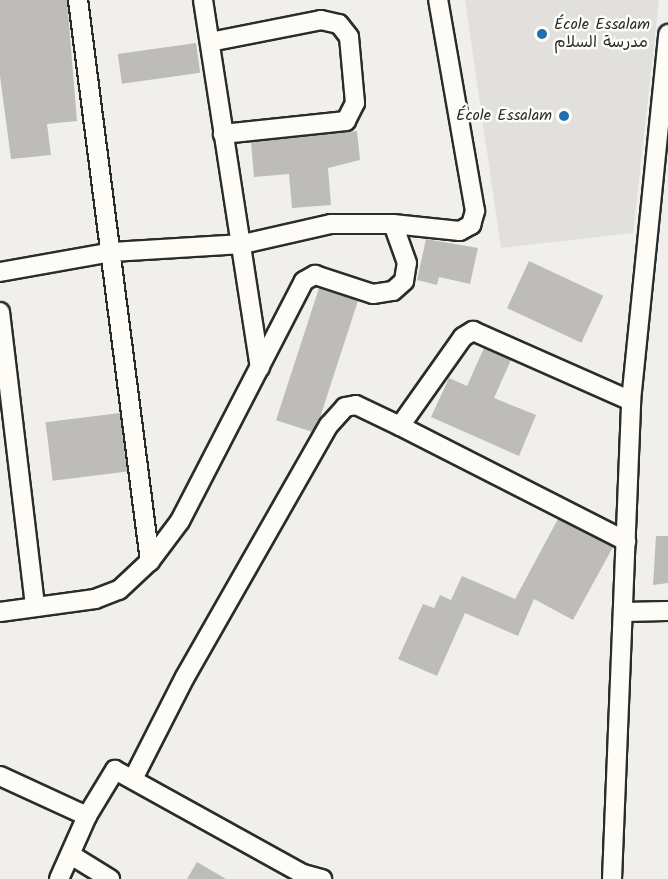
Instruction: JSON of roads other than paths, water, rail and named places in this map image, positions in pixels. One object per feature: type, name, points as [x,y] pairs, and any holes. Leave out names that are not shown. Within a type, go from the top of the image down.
[{"type":"street","points":[[78,0],[150,561]]},
{"type":"street","points":[[203,0],[223,134],[243,244],[260,368]]},
{"type":"street","points":[[0,273],[112,252],[243,244],[331,224],[393,224],[460,231],[471,225],[475,211],[438,0]]},
{"type":"street","points":[[210,42],[321,20],[339,24],[349,37],[355,103],[346,121],[223,134]]},
{"type":"street","points":[[612,879],[631,401],[668,34]]},
{"type":"street","points":[[0,612],[95,599],[119,590],[150,561],[180,521],[304,281],[315,275],[373,294],[393,291],[404,282],[407,263],[393,224]]},
{"type":"street","points":[[0,312],[35,607]]},
{"type":"street","points":[[400,426],[463,337],[473,331],[631,401]]},
{"type":"street","points":[[133,779],[185,677],[329,425],[345,407],[356,405],[626,541]]},
{"type":"street","points":[[623,612],[668,611]]},
{"type":"street","points":[[59,879],[87,816],[115,770],[303,874],[322,879]]},
{"type":"street","points":[[0,776],[87,816]]},
{"type":"street","points":[[71,855],[110,879]]},
{"type":"place","name":"École Essalam مدرسة السلام","points":[[542,34]]},
{"type":"place","name":"École Essalam","points":[[564,116]]}]
